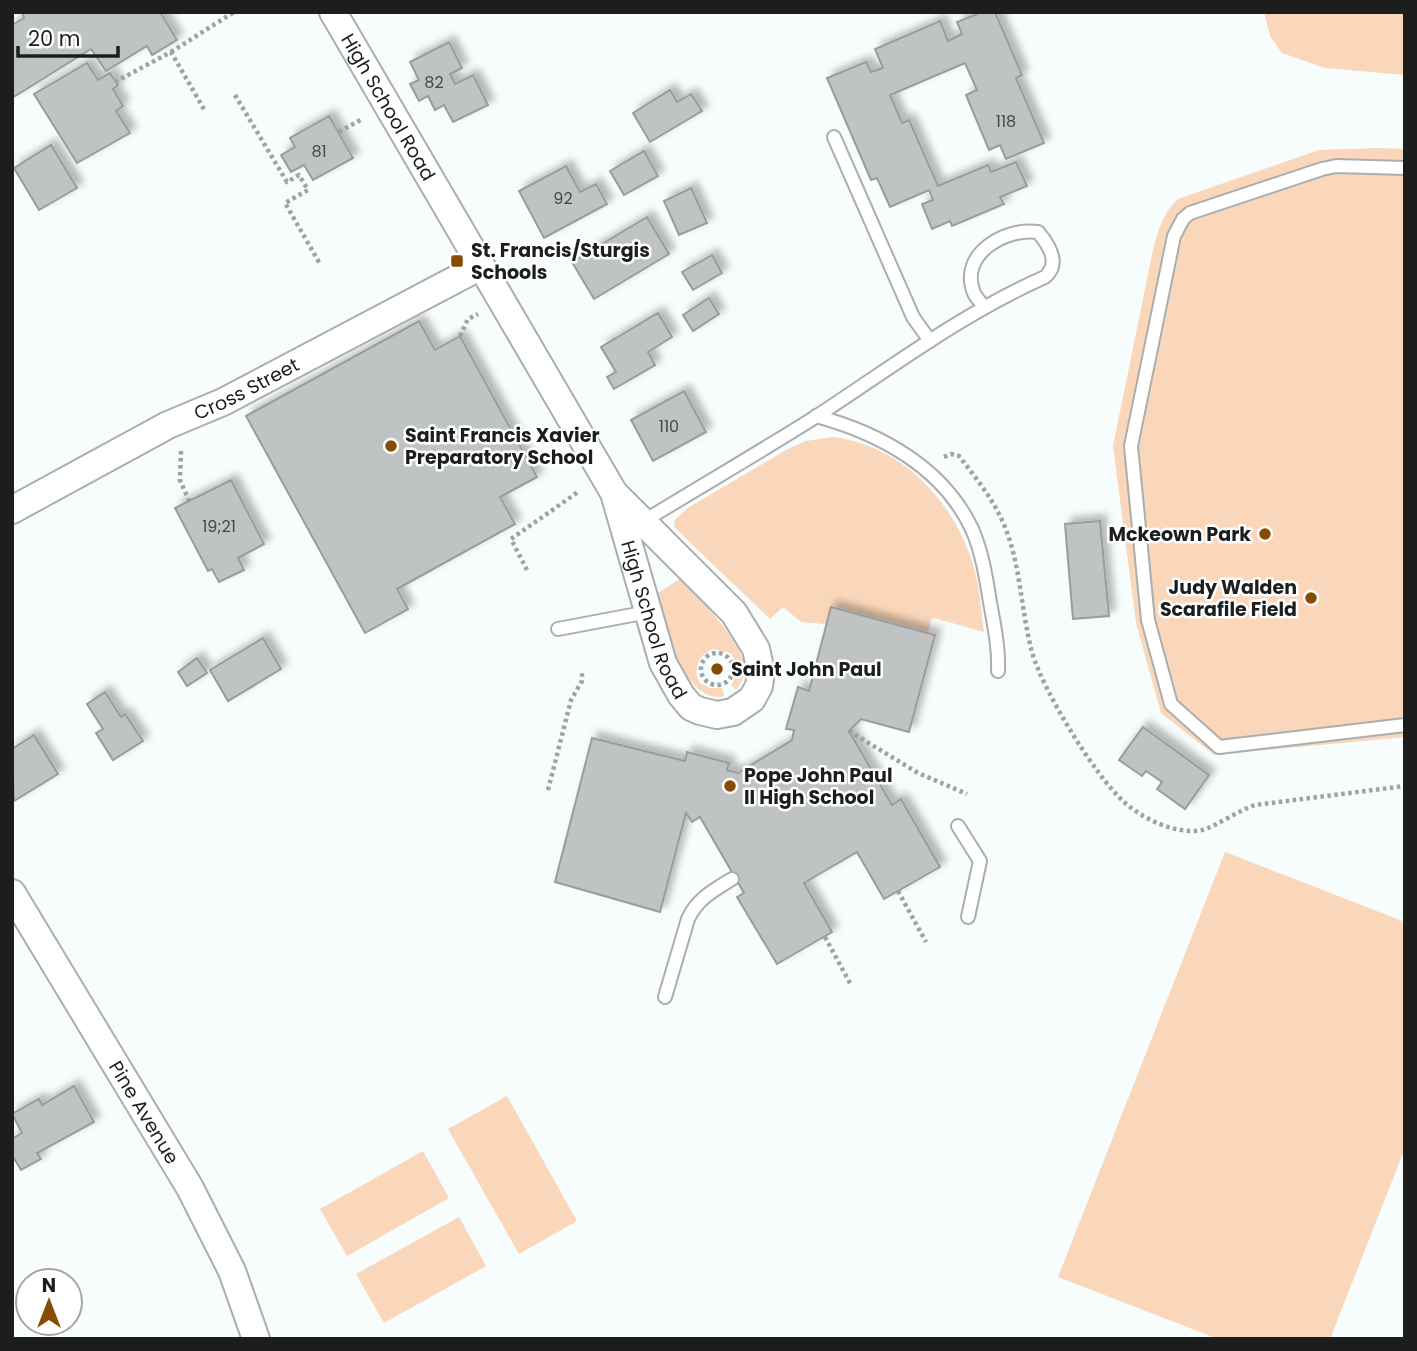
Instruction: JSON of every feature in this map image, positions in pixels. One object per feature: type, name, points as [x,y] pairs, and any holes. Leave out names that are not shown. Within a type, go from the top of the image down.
[{"type":"street","name":"High School Road","points":[[333,12],[614,493],[663,663],[685,701],[700,711],[717,715],[733,712],[752,699],[759,686],[761,672],[756,649],[734,613],[614,493]]},
{"type":"street","name":"Cross Street","points":[[12,510],[168,425],[223,402],[481,266]]},
{"type":"street","name":"Pine Avenue","points":[[12,893],[190,1188],[232,1271],[256,1339]]},
{"type":"lane","points":[[834,137],[913,317],[930,341]]},
{"type":"lane","points":[[1405,168],[1336,166],[1322,169],[1190,213],[1183,219],[1174,236],[1131,446],[1148,620],[1171,705],[1219,747],[1405,725]]},
{"type":"lane","points":[[644,521],[816,416],[984,307],[1049,274],[1053,260],[1051,249],[1038,232],[1013,232],[1000,238],[977,256],[972,271],[972,283],[974,293],[984,307]]},
{"type":"lane","points":[[816,416],[876,438],[912,458],[954,500],[976,541],[984,567],[996,637],[998,671]]},
{"type":"lane","points":[[558,629],[648,612]]},
{"type":"lane","points":[[958,826],[980,861],[968,917]]},
{"type":"lane","points":[[665,997],[694,906],[732,879]]},
{"type":"path","points":[[116,82],[171,52],[234,12]]},
{"type":"path","points":[[171,52],[205,111]]},
{"type":"path","points":[[235,95],[287,182],[299,175],[307,190],[285,203],[320,264]]},
{"type":"path","points":[[339,132],[366,116]]},
{"type":"path","points":[[460,336],[468,319],[481,312]]},
{"type":"path","points":[[168,425],[181,451],[180,480],[189,501]]},
{"type":"path","points":[[929,473],[944,457],[951,454],[959,456],[987,494],[1005,528],[1017,567],[1032,652],[1043,680],[1081,746],[1124,802],[1147,818],[1178,830],[1203,830],[1255,805],[1405,786]]},
{"type":"path","points":[[527,570],[511,540],[585,488]]},
{"type":"path","points":[[716,653],[727,656],[733,665],[732,676],[723,684],[708,683],[702,675],[703,660],[716,653]]},
{"type":"path","points":[[548,790],[571,699],[582,681],[582,673]]},
{"type":"path","points":[[849,731],[918,773],[967,794]]},
{"type":"path","points":[[898,891],[926,942]]},
{"type":"path","points":[[825,937],[852,985]]},
{"type":"shaded area","points":[[1264,12],[1405,12],[1405,75],[1325,68],[1282,53],[1270,36]]},
{"type":"shaded area","name":"Mckeown Park","points":[[1405,149],[1405,737],[1214,755],[1161,713],[1136,623],[1113,446],[1154,245],[1160,226],[1178,199],[1319,150]]},
{"type":"shaded area","points":[[832,437],[881,451],[903,464],[939,500],[966,544],[979,592],[984,632],[934,618],[928,633],[801,622],[783,607],[770,619],[675,528],[674,521],[686,509],[788,449],[806,441]]},
{"type":"shaded area","points":[[681,578],[729,634],[743,659],[744,676],[736,690],[731,685],[736,677],[737,665],[730,653],[713,649],[698,663],[700,683],[710,688],[722,688],[724,696],[710,696],[698,688],[687,676],[671,642],[655,595]]},
{"type":"shaded area","points":[[1225,852],[1405,922],[1405,1148],[1330,1339],[1218,1339],[1058,1277]]},
{"type":"shaded area","points":[[507,1096],[577,1221],[519,1254],[448,1129]]},
{"type":"shaded area","points":[[423,1151],[449,1198],[347,1256],[320,1209]]},
{"type":"shaded area","points":[[459,1217],[486,1266],[384,1323],[356,1274]]},
{"type":"building","points":[[22,12],[160,12],[177,40],[152,55],[147,46],[106,71],[91,49],[12,98],[12,25],[24,18]]},
{"type":"building","points":[[982,12],[995,12],[1022,75],[1016,78],[1044,143],[1006,159],[1000,145],[989,150],[966,95],[977,90],[965,63],[890,95],[902,123],[909,120],[938,186],[988,165],[991,172],[1016,162],[1027,186],[1000,197],[1004,204],[952,226],[950,221],[932,229],[922,204],[933,200],[929,190],[890,207],[877,178],[871,180],[827,78],[866,62],[871,72],[883,68],[875,49],[940,21],[948,41],[962,34],[957,22]]},
{"type":"building","points":[[449,42],[462,68],[450,74],[455,84],[473,75],[488,105],[453,122],[444,105],[435,110],[428,96],[419,101],[410,84],[419,80],[410,62]]},
{"type":"building","points":[[87,63],[98,80],[110,73],[118,85],[113,89],[123,106],[116,111],[130,133],[77,163],[34,94]]},
{"type":"building","points":[[670,90],[677,102],[691,94],[702,111],[650,142],[633,113]]},
{"type":"building","points":[[329,116],[353,158],[313,180],[304,165],[291,172],[281,155],[295,147],[290,138]]},
{"type":"building","points":[[51,145],[77,188],[39,210],[14,168]]},
{"type":"building","points":[[644,151],[658,176],[624,195],[610,171]]},
{"type":"building","points":[[566,166],[580,192],[596,184],[607,204],[544,238],[519,191]]},
{"type":"building","points":[[691,188],[707,223],[679,235],[664,201]]},
{"type":"building","points":[[647,217],[669,254],[594,299],[572,262]]},
{"type":"building","points":[[712,255],[722,273],[693,290],[682,272]]},
{"type":"building","points":[[709,298],[719,314],[693,331],[683,315]]},
{"type":"building","points":[[658,313],[672,337],[648,352],[655,365],[614,389],[607,377],[616,372],[601,347]]},
{"type":"building","name":"Saint Francis Xavier Preparatory School","points":[[419,321],[435,350],[460,336],[537,477],[500,497],[515,524],[397,589],[408,609],[365,633],[246,416]]},
{"type":"building","points":[[684,391],[706,432],[653,461],[631,420]]},
{"type":"building","points":[[231,480],[264,544],[238,558],[244,570],[219,582],[212,569],[208,571],[175,508]]},
{"type":"building","points":[[1100,521],[1109,616],[1073,619],[1065,524]]},
{"type":"building","name":"Pope John Paul II High School","points":[[831,607],[935,635],[909,732],[861,719],[849,731],[892,805],[901,799],[940,867],[884,899],[857,852],[804,883],[832,932],[777,964],[737,897],[744,893],[700,817],[692,822],[686,813],[660,912],[555,882],[592,738],[685,761],[687,752],[729,763],[727,770],[738,773],[792,740],[794,730],[786,729],[798,687],[809,691]]},
{"type":"building","points":[[263,638],[281,669],[228,701],[210,670]]},
{"type":"building","points":[[197,658],[207,673],[187,686],[178,672]]},
{"type":"building","points":[[105,692],[121,717],[125,714],[143,741],[113,760],[96,733],[103,729],[87,704]]},
{"type":"building","points":[[1143,727],[1209,775],[1185,809],[1157,789],[1162,782],[1146,771],[1142,776],[1119,760]]},
{"type":"building","points":[[34,735],[58,774],[14,801],[12,749]]},
{"type":"building","points":[[74,1086],[94,1122],[37,1153],[41,1159],[21,1170],[12,1155],[12,1139],[22,1133],[12,1114],[39,1099],[42,1105]]},
{"type":"place","name":"St. Francis/Sturgis Schools","points":[[457,261]]},
{"type":"place","name":"Saint Francis Xavier Preparatory School","points":[[391,446]]},
{"type":"place","name":"Mckeown Park","points":[[1265,534]]},
{"type":"place","name":"Judy Walden Scarafile Field","points":[[1311,598]]},
{"type":"place","name":"Saint John Paul","points":[[717,669]]},
{"type":"place","name":"Pope John Paul II High School","points":[[730,786]]}]
